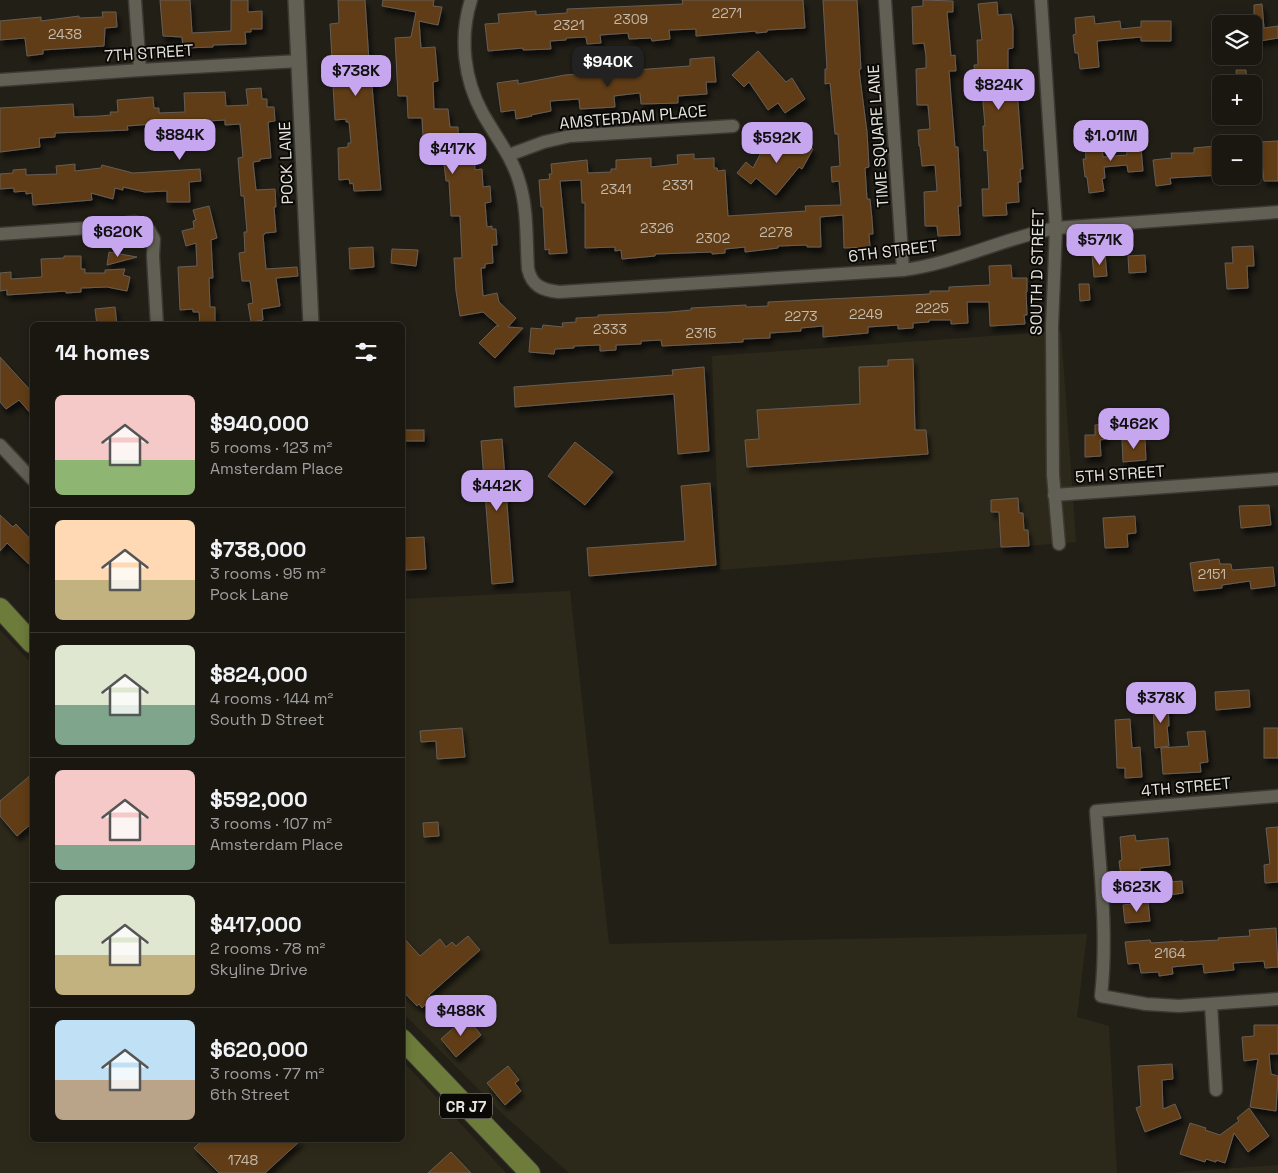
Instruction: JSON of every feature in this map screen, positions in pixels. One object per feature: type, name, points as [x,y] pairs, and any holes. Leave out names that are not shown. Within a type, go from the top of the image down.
[{"type":"main road","points":[[0,608],[30,641]]},
{"type":"main road","name":"CR J7","points":[[405,1042],[530,1173]]},
{"type":"street","points":[[135,0],[140,70]]},
{"type":"street","name":"POCK LANE","points":[[296,0],[311,322]]},
{"type":"street","points":[[471,0],[464,46],[467,70],[482,113],[508,155]]},
{"type":"street","name":"TIME SQUARE LANE","points":[[885,0],[903,270]]},
{"type":"street","name":"SOUTH D STREET","points":[[1041,0],[1056,228],[1052,326],[1054,495],[1059,544]]},
{"type":"street","name":"7TH STREET","points":[[0,80],[300,61]]},
{"type":"street","name":"AMSTERDAM PLACE","points":[[508,155],[544,142],[570,136],[733,126]]},
{"type":"street","name":"6TH STREET","points":[[508,155],[520,182],[524,204],[530,278],[538,287],[548,291],[559,292],[903,270],[936,264],[1029,233],[1056,228],[1278,212]]},
{"type":"street","points":[[0,234],[107,226],[135,222],[145,226],[150,230],[154,239],[153,256],[157,322]]},
{"type":"street","points":[[0,445],[30,478]]},
{"type":"street","name":"5TH STREET","points":[[1054,495],[1278,479]]},
{"type":"street","name":"4TH STREET","points":[[1211,1004],[1180,1006],[1146,1004],[1101,996],[1104,969],[1104,932],[1096,811],[1278,796]]},
{"type":"street","points":[[1216,1090],[1211,1004],[1278,999]]},
{"type":"shaded area","points":[[1061,331],[1076,542],[720,570],[712,356]]},
{"type":"shaded area","points":[[570,591],[609,944],[1087,934],[1077,1017],[1109,1026],[1117,1173],[569,1173],[506,1117],[405,1015],[405,599]]},
{"type":"shaded area","points":[[0,630],[30,662],[30,1142],[405,1142],[405,1063],[506,1173],[0,1173]]},
{"type":"shaded area","points":[[1278,1165],[1278,1173],[1163,1173]]},
{"type":"building","points":[[160,0],[190,0],[192,33],[231,31],[231,0],[248,0],[248,12],[262,11],[262,29],[251,29],[251,32],[245,32],[246,44],[183,48],[182,37],[163,36]]},
{"type":"building","points":[[338,0],[365,0],[369,61],[371,70],[374,69],[376,86],[372,86],[381,190],[354,191],[353,183],[350,184],[349,179],[339,180],[338,148],[348,147],[348,143],[351,143],[349,122],[346,122],[346,119],[335,120],[333,85],[343,84],[341,58],[332,59],[330,24],[339,23]]},
{"type":"building","points":[[383,0],[434,0],[433,6],[442,7],[438,25],[419,21],[421,48],[435,47],[438,81],[433,82],[434,109],[448,109],[450,127],[458,127],[459,157],[474,156],[475,170],[482,169],[483,187],[490,186],[491,202],[485,203],[487,227],[492,226],[492,229],[496,229],[497,245],[492,245],[493,263],[485,264],[485,268],[481,268],[483,296],[497,293],[499,302],[516,318],[508,327],[523,328],[495,358],[479,343],[496,326],[499,326],[483,312],[460,316],[454,258],[462,258],[460,216],[451,216],[449,181],[446,181],[443,155],[424,156],[422,118],[408,118],[407,96],[398,96],[395,38],[411,37],[416,12],[382,6]]},
{"type":"building","points":[[682,0],[803,0],[805,28],[696,36],[696,29],[669,30],[670,39],[652,41],[651,38],[629,39],[628,33],[600,35],[601,43],[587,44],[586,37],[566,38],[566,40],[550,41],[551,49],[523,50],[523,48],[488,51],[485,24],[499,23],[498,14],[536,11],[536,15],[567,13],[567,9],[683,4]]},
{"type":"building","points":[[823,0],[857,0],[861,69],[859,70],[867,132],[869,167],[865,168],[867,199],[870,199],[873,234],[869,234],[870,247],[844,248],[843,215],[820,217],[821,247],[807,247],[807,245],[778,246],[778,248],[745,252],[745,247],[725,249],[725,253],[655,254],[655,256],[622,259],[621,250],[615,251],[615,247],[585,248],[585,203],[582,203],[581,180],[560,181],[567,253],[549,254],[549,249],[545,250],[543,207],[541,207],[539,180],[550,179],[549,174],[552,174],[551,164],[587,160],[588,173],[611,172],[611,169],[616,169],[616,160],[651,158],[651,167],[678,164],[677,155],[694,154],[694,159],[714,158],[714,168],[717,168],[718,171],[725,170],[728,216],[806,211],[805,206],[841,205],[839,181],[832,182],[831,167],[840,166],[838,134],[835,134],[830,83],[825,84],[825,69],[827,69]]},
{"type":"building","points":[[923,0],[953,1],[953,12],[947,12],[951,56],[955,55],[956,71],[949,71],[955,147],[958,147],[961,206],[958,206],[960,235],[938,236],[937,226],[925,226],[924,192],[937,191],[935,165],[922,166],[919,146],[918,130],[930,129],[928,105],[917,105],[916,69],[926,68],[926,56],[924,43],[913,44],[912,7],[923,6]]},
{"type":"building","points":[[997,2],[998,15],[1011,14],[1013,48],[1008,49],[1008,75],[1016,75],[1023,169],[1020,169],[1021,182],[1018,182],[1019,202],[1006,203],[1007,215],[983,216],[982,189],[989,189],[987,150],[984,151],[983,126],[985,126],[982,91],[976,91],[974,65],[978,65],[977,40],[982,40],[978,4]]},
{"type":"building","points":[[1262,4],[1264,28],[1278,26],[1278,38],[1262,41],[1262,15],[1254,15],[1254,5]]},
{"type":"building","points":[[102,12],[116,12],[117,27],[105,28],[104,46],[43,50],[43,54],[27,56],[25,38],[0,40],[0,21],[41,17],[41,21],[79,16],[79,18],[103,17]]},
{"type":"building","points":[[1094,16],[1095,24],[1120,21],[1121,29],[1141,27],[1141,21],[1171,21],[1171,41],[1141,41],[1141,37],[1097,41],[1099,67],[1080,69],[1078,53],[1075,53],[1073,35],[1076,34],[1075,18]]},
{"type":"building","points":[[758,51],[786,82],[792,78],[805,99],[785,113],[778,103],[768,110],[749,82],[744,87],[732,75]]},
{"type":"building","points":[[714,57],[716,82],[706,82],[707,94],[678,96],[678,103],[641,104],[640,93],[614,96],[615,107],[580,109],[579,99],[550,101],[551,111],[516,119],[515,110],[501,112],[497,83],[518,80],[518,84],[565,75],[690,66],[690,59]]},
{"type":"building","points":[[1236,70],[1246,70],[1246,75],[1236,75]]},
{"type":"building","points":[[261,88],[262,99],[267,99],[267,107],[274,107],[275,121],[268,122],[271,158],[253,162],[256,190],[275,189],[276,232],[263,235],[266,269],[297,267],[298,276],[276,278],[280,306],[262,309],[263,320],[251,322],[248,304],[253,303],[250,281],[242,281],[239,253],[245,252],[244,232],[247,232],[244,196],[241,196],[238,158],[243,157],[240,124],[225,125],[225,120],[191,122],[191,126],[152,129],[152,124],[127,126],[128,130],[55,133],[55,137],[39,138],[40,147],[0,152],[0,108],[73,104],[74,117],[100,116],[111,115],[110,112],[118,112],[117,100],[153,97],[154,108],[159,108],[159,113],[185,112],[184,93],[225,92],[226,106],[248,105],[246,89]]},
{"type":"building","points":[[1125,136],[1140,136],[1143,171],[1128,172],[1127,165],[1104,167],[1105,178],[1102,179],[1104,191],[1089,193],[1083,159],[1086,159],[1085,145],[1102,144],[1103,157],[1127,155]]},
{"type":"building","points":[[792,137],[813,149],[802,169],[799,167],[776,195],[756,178],[751,184],[737,173],[746,162],[753,168],[767,141],[777,144],[780,138],[788,143]]},
{"type":"building","points":[[1278,141],[1278,181],[1264,181],[1262,142]]},
{"type":"building","points":[[1212,146],[1212,176],[1170,178],[1171,184],[1156,186],[1153,160],[1172,158],[1171,153],[1194,153],[1194,148]]},
{"type":"building","points":[[75,164],[75,171],[101,168],[102,165],[133,173],[200,169],[201,181],[189,182],[190,202],[167,202],[167,191],[145,192],[123,187],[123,190],[115,188],[113,199],[91,193],[92,200],[33,205],[32,193],[26,194],[26,191],[14,192],[14,188],[0,189],[0,174],[26,169],[26,175],[57,174],[56,166]]},
{"type":"building","points":[[209,206],[217,238],[211,240],[213,278],[209,278],[210,307],[215,307],[215,322],[200,322],[199,312],[193,312],[193,309],[180,310],[178,267],[197,266],[196,243],[186,246],[182,231],[194,228],[193,221],[196,220],[193,210]]},
{"type":"building","points":[[1253,246],[1254,266],[1247,266],[1248,288],[1227,289],[1225,263],[1233,263],[1232,247]]},
{"type":"building","points":[[373,247],[374,267],[350,269],[349,248]]},
{"type":"building","points":[[392,249],[418,250],[416,266],[391,263]]},
{"type":"building","points":[[109,252],[137,257],[107,265]]},
{"type":"building","points":[[1105,254],[1107,276],[1094,277],[1092,255]]},
{"type":"building","points":[[1145,255],[1146,272],[1129,273],[1128,256]]},
{"type":"building","points":[[64,256],[81,256],[81,269],[85,269],[85,273],[105,273],[105,270],[125,269],[123,275],[130,277],[127,291],[107,287],[81,288],[81,292],[66,293],[66,291],[7,295],[7,290],[0,291],[0,273],[11,272],[11,279],[42,277],[41,259],[64,258]]},
{"type":"building","points":[[1011,265],[1012,278],[1027,278],[1027,315],[1024,315],[1025,324],[990,326],[989,302],[967,302],[968,323],[951,324],[951,320],[929,320],[929,322],[913,323],[913,328],[898,329],[898,325],[868,327],[868,333],[823,337],[823,326],[801,328],[801,331],[770,333],[770,338],[743,339],[743,342],[662,346],[661,340],[641,341],[641,344],[616,345],[616,350],[600,351],[600,345],[555,349],[554,354],[529,352],[531,328],[542,329],[543,325],[563,327],[562,323],[576,322],[576,318],[598,317],[598,315],[670,312],[691,310],[691,308],[746,305],[746,307],[768,306],[768,302],[930,294],[930,291],[949,291],[949,287],[990,285],[989,266]]},
{"type":"building","points":[[1079,284],[1089,284],[1090,300],[1080,301]]},
{"type":"building","points":[[115,307],[117,322],[97,322],[95,309]]},
{"type":"building","points":[[0,357],[30,390],[30,413],[19,400],[6,409],[0,402]]},
{"type":"building","points":[[913,359],[915,430],[926,430],[928,454],[747,467],[745,440],[759,439],[757,410],[860,404],[859,367],[888,366],[888,360]]},
{"type":"building","points":[[704,367],[709,451],[678,454],[674,394],[515,407],[514,387],[673,375],[672,370]]},
{"type":"building","points":[[1106,424],[1106,439],[1100,440],[1101,456],[1085,457],[1085,435],[1095,435],[1095,425]]},
{"type":"building","points":[[405,430],[424,430],[424,441],[405,441]]},
{"type":"building","points":[[502,439],[513,582],[492,584],[481,441]]},
{"type":"building","points":[[1145,439],[1146,460],[1123,462],[1122,440]]},
{"type":"building","points":[[575,442],[613,472],[585,505],[548,476]]},
{"type":"building","points":[[710,483],[716,565],[589,576],[587,548],[685,541],[681,486]]},
{"type":"building","points":[[1018,498],[1019,513],[1023,513],[1024,530],[1028,530],[1029,546],[1001,547],[999,512],[991,512],[991,500]]},
{"type":"building","points":[[1269,505],[1271,525],[1241,528],[1239,506]]},
{"type":"building","points":[[0,515],[13,527],[16,524],[30,539],[30,565],[7,543],[0,551]]},
{"type":"building","points":[[1135,516],[1136,533],[1127,534],[1128,547],[1105,548],[1103,518]]},
{"type":"building","points":[[424,537],[426,569],[406,570],[405,538]]},
{"type":"building","points":[[1219,559],[1220,564],[1231,564],[1232,570],[1273,567],[1275,586],[1251,589],[1250,581],[1222,585],[1222,588],[1194,591],[1190,563]]},
{"type":"building","points":[[1249,690],[1250,707],[1216,710],[1215,692]]},
{"type":"building","points":[[1168,702],[1169,726],[1167,726],[1169,746],[1155,748],[1153,703]]},
{"type":"building","points":[[1130,719],[1132,748],[1140,747],[1142,777],[1125,778],[1125,768],[1117,768],[1115,720]]},
{"type":"building","points":[[462,728],[465,757],[437,759],[436,741],[421,742],[420,731]]},
{"type":"building","points":[[1264,728],[1278,728],[1278,758],[1264,758]]},
{"type":"building","points":[[1205,731],[1208,762],[1200,763],[1201,772],[1163,774],[1161,748],[1189,746],[1187,732]]},
{"type":"building","points":[[30,776],[30,825],[17,836],[0,816],[0,801]]},
{"type":"building","points":[[438,822],[439,836],[424,837],[423,823]]},
{"type":"building","points":[[1278,827],[1278,882],[1265,883],[1264,865],[1270,864],[1266,828]]},
{"type":"building","points":[[1135,835],[1136,841],[1168,838],[1170,865],[1140,868],[1140,873],[1121,876],[1119,861],[1122,860],[1120,837]]},
{"type":"building","points":[[1182,881],[1183,893],[1170,895],[1169,882]]},
{"type":"building","points":[[1148,902],[1150,921],[1125,923],[1123,905]]},
{"type":"building","points":[[1276,928],[1278,967],[1265,968],[1264,961],[1233,963],[1234,970],[1204,973],[1203,964],[1172,967],[1173,974],[1159,976],[1159,972],[1141,973],[1139,963],[1128,964],[1125,942],[1150,940],[1151,943],[1219,940],[1218,938],[1250,936],[1249,930]]},
{"type":"building","points":[[468,936],[480,950],[429,995],[432,998],[422,1008],[419,1004],[417,1006],[405,993],[405,939],[420,956],[440,939],[446,947],[452,942],[456,946]]},
{"type":"building","points":[[468,1019],[481,1035],[456,1057],[441,1039],[460,1022],[462,1025]]},
{"type":"building","points":[[1254,1025],[1278,1025],[1278,1054],[1269,1054],[1271,1074],[1278,1076],[1276,1111],[1250,1107],[1258,1059],[1244,1061],[1242,1037],[1254,1036]]},
{"type":"building","points":[[1172,1064],[1173,1079],[1162,1080],[1163,1109],[1175,1104],[1181,1118],[1145,1132],[1136,1108],[1141,1106],[1138,1066]]},
{"type":"building","points":[[508,1066],[519,1080],[515,1083],[521,1091],[505,1105],[487,1083]]},
{"type":"building","points":[[1249,1108],[1269,1136],[1248,1152],[1234,1133],[1225,1163],[1206,1159],[1205,1162],[1180,1154],[1190,1123],[1220,1135],[1239,1121],[1237,1118]]},
{"type":"building","points":[[201,1142],[299,1142],[265,1173],[219,1173],[194,1148]]},
{"type":"building","points":[[451,1152],[471,1173],[428,1173]]}]
